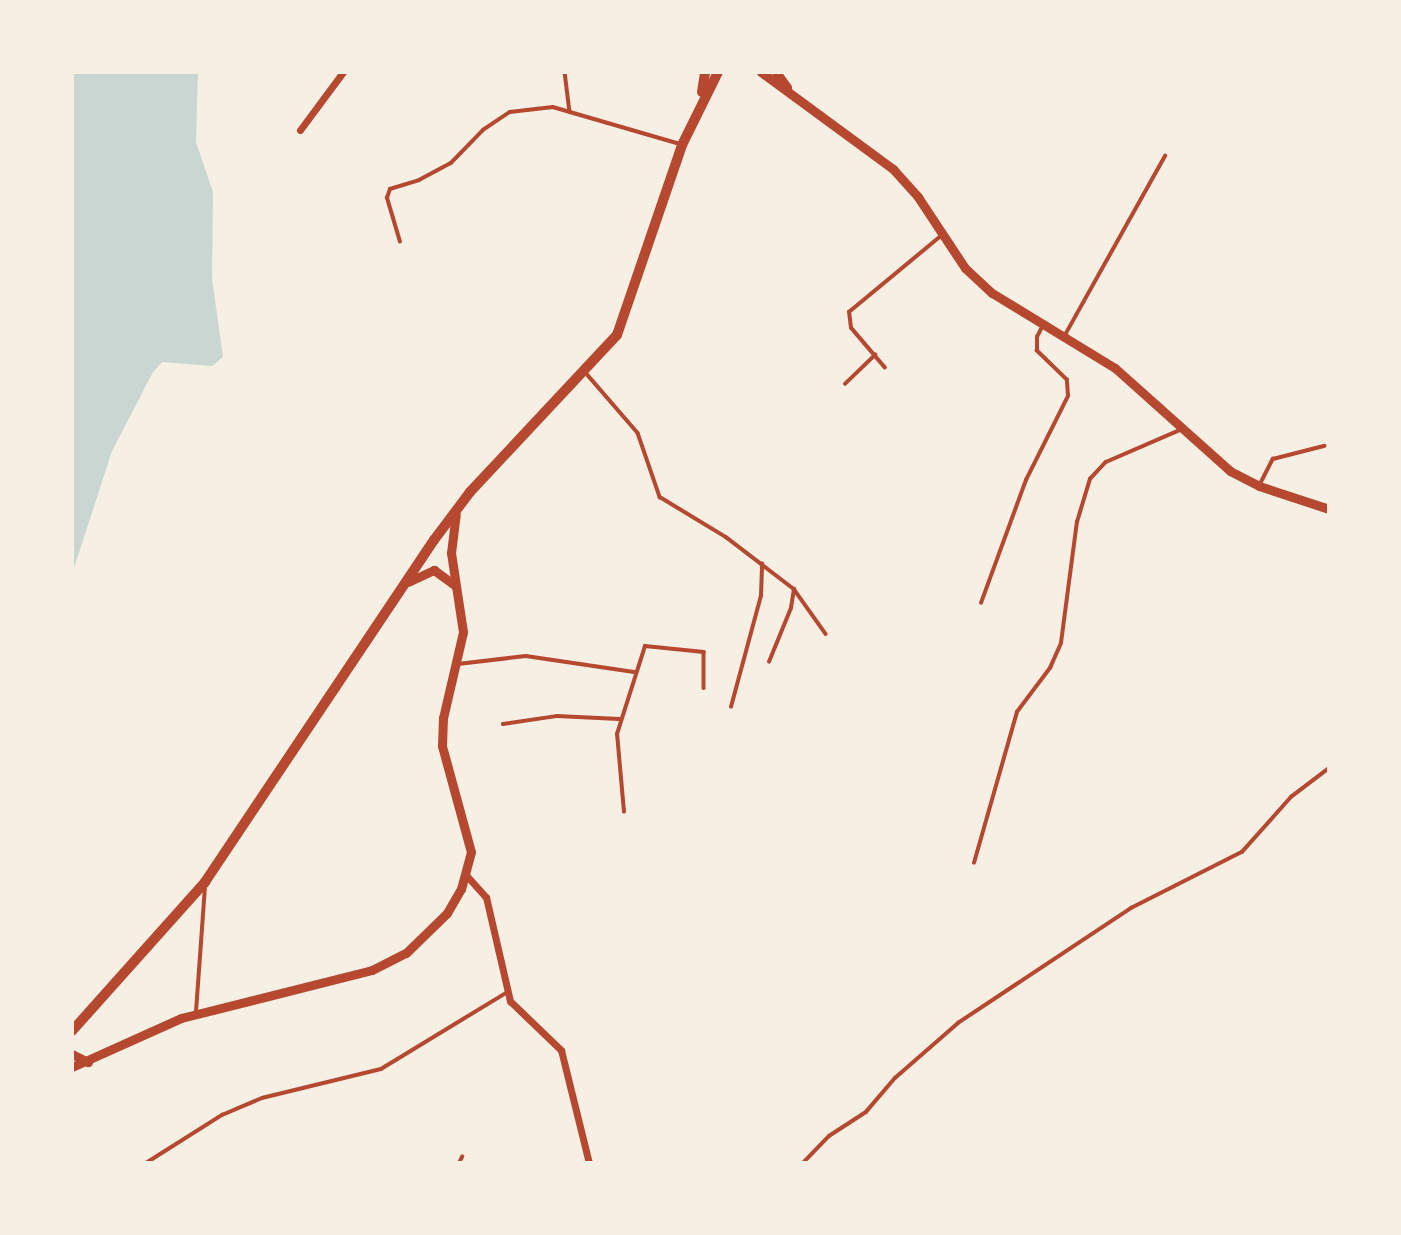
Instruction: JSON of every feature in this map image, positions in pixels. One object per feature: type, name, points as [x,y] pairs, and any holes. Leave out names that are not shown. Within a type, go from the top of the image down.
[{"type":"main road","points":[[699,105],[705,72]]},
{"type":"main road","points":[[72,1031],[205,882],[470,492],[586,373],[624,321],[682,145],[699,105],[718,72]]},
{"type":"street","points":[[300,130],[343,72]]},
{"type":"street","points":[[761,72],[893,169],[918,197],[942,235],[977,281],[1115,368],[1180,430],[1230,471],[1259,486],[1329,509]]},
{"type":"street","points":[[776,72],[794,97]]},
{"type":"street","points":[[72,1073],[139,1035],[196,1013],[345,978],[396,960],[440,923],[466,875],[470,840],[442,746],[443,718],[458,664],[463,625],[450,540],[455,517],[470,492]]},
{"type":"street","points":[[407,584],[434,570],[451,579],[458,588]]},
{"type":"street","points":[[466,875],[486,897],[506,993],[515,1008],[561,1050],[589,1163]]},
{"type":"street","points":[[72,1055],[83,1063],[90,1062]]},
{"type":"street","points":[[72,1067],[90,1062]]},
{"type":"lane","points":[[565,72],[570,112]]},
{"type":"lane","points":[[400,242],[387,198],[390,189],[419,180],[451,163],[483,130],[510,112],[542,106],[682,145]]},
{"type":"lane","points":[[1064,337],[1165,156]]},
{"type":"lane","points":[[885,368],[851,328],[849,312],[942,235]]},
{"type":"lane","points":[[981,603],[1026,480],[1068,397],[1067,380],[1037,351],[1037,337],[1043,325]]},
{"type":"lane","points":[[845,384],[875,355]]},
{"type":"lane","points":[[586,373],[638,433],[660,496],[762,564],[793,589],[826,634]]},
{"type":"lane","points":[[974,863],[1017,712],[1050,668],[1061,643],[1078,514],[1090,479],[1106,462],[1180,430]]},
{"type":"lane","points":[[1259,486],[1273,459],[1324,446]]},
{"type":"lane","points":[[732,707],[761,596],[762,564]]},
{"type":"lane","points":[[769,662],[791,608],[793,589]]},
{"type":"lane","points":[[624,812],[616,748],[619,719],[645,646],[651,643],[697,649],[706,659],[704,688]]},
{"type":"lane","points":[[458,664],[526,656],[634,672]]},
{"type":"lane","points":[[503,724],[557,716],[619,719]]},
{"type":"lane","points":[[803,1163],[829,1136],[866,1112],[895,1078],[958,1023],[1131,908],[1242,852],[1291,797],[1329,768]]},
{"type":"lane","points":[[196,1013],[205,882]]},
{"type":"lane","points":[[147,1163],[222,1115],[262,1098],[381,1069],[506,993]]},
{"type":"lane","points":[[459,1163],[462,1157]]},
{"type":"shaded area","points":[[72,72],[198,72],[196,142],[213,192],[212,279],[223,357],[212,366],[162,362],[153,372],[112,451],[72,574]]}]
